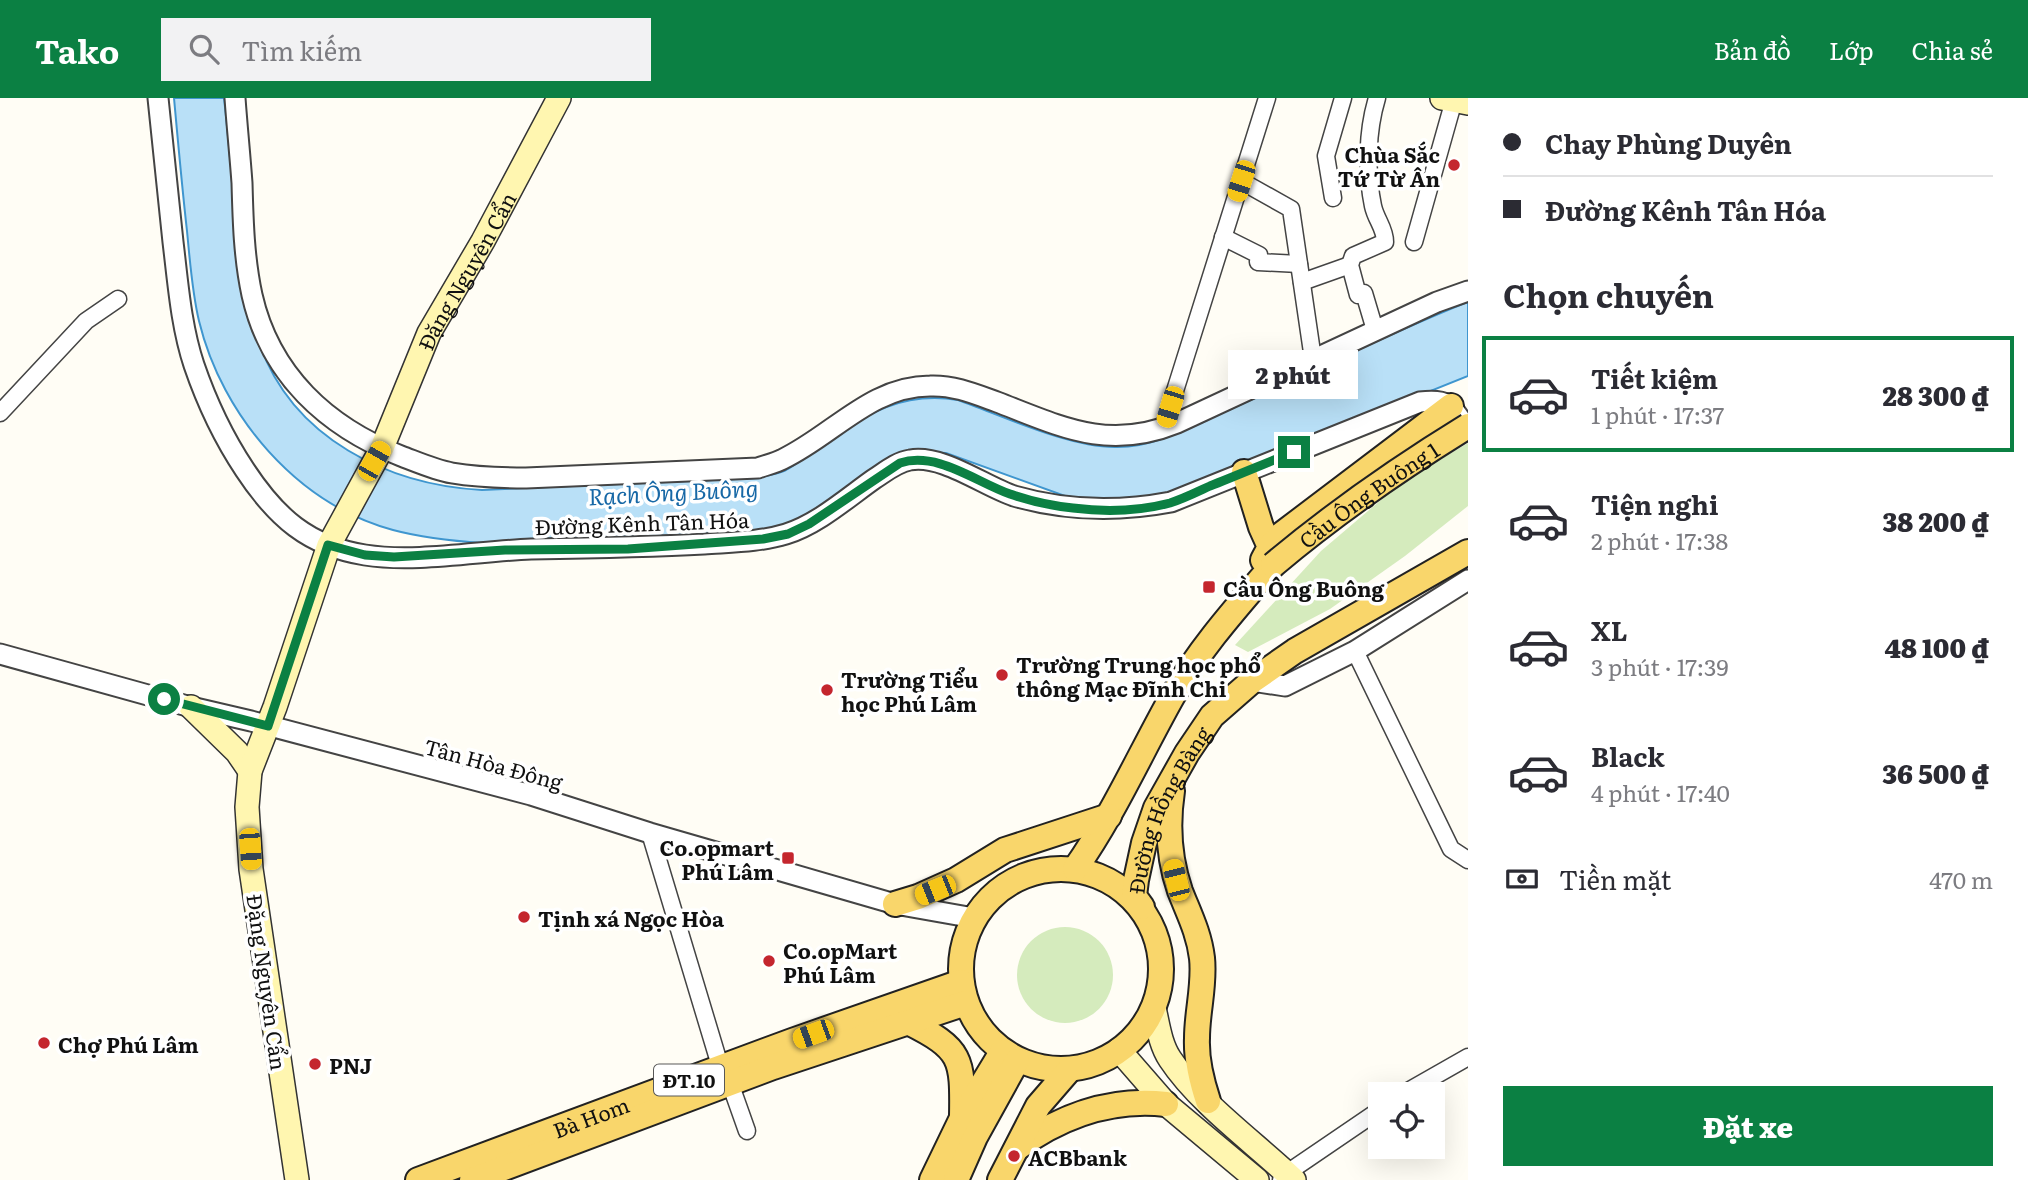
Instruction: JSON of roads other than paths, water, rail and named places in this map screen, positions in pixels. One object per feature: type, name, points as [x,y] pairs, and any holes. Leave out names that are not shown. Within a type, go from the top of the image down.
[{"type":"main road","name":"Đặng Nguyên Cẩn","points":[[296,1180],[251,869],[247,807],[250,771],[268,726],[328,545],[382,448],[429,333],[483,241],[559,98]]},
{"type":"main road","points":[[1075,869],[1109,816],[1173,695],[1202,650],[1236,608],[1272,556],[1282,534],[1451,406]]},
{"type":"main road","name":"Cầu Ông Buông 1","points":[[1272,556],[1411,461],[1468,428]]},
{"type":"main road","points":[[1244,472],[1272,556]]},
{"type":"main road","name":"Đường Hồng Bàng","points":[[1147,916],[1134,896],[1144,843],[1156,808],[1212,716],[1252,681],[1295,651],[1468,552]]},
{"type":"main road","points":[[191,707],[237,752],[250,771]]},
{"type":"main road","points":[[1175,774],[1169,812],[1170,849],[1176,880],[1191,914],[1201,954],[1202,994],[1197,1052],[1198,1068],[1208,1101]]},
{"type":"main road","points":[[895,904],[957,880],[1005,850],[1109,816]]},
{"type":"main road","points":[[1045,869],[1075,869],[1111,881],[1127,892],[1147,916],[1159,945],[1161,977],[1154,1008],[1137,1035],[1119,1051],[1095,1063],[1060,1069],[1009,1056],[979,1026],[964,993],[962,949],[974,918],[993,895],[1017,878],[1045,869]]},
{"type":"main road","name":"Bà Hom","points":[[472,1180],[726,1076],[816,1032],[964,993]]},
{"type":"main road","name":"Bà Hom","points":[[418,1180],[726,1076],[908,1022],[964,993]]},
{"type":"main road","points":[[1154,1008],[1161,1039],[1169,1058],[1208,1101],[1287,1178]]},
{"type":"main road","points":[[908,1022],[945,1042],[955,1054],[962,1086],[962,1118]]},
{"type":"main road","points":[[1119,1051],[1166,1104],[1257,1180]]},
{"type":"main road","points":[[932,1180],[962,1118],[1009,1056]]},
{"type":"main road","points":[[956,1180],[1009,1056]]},
{"type":"main road","points":[[1000,1180],[1060,1069]]},
{"type":"main road","points":[[986,1180],[1000,1150],[1060,1069]]},
{"type":"main road","points":[[1017,1148],[1037,1133],[1082,1113],[1121,1103],[1166,1104]]},
{"type":"street","name":"Đường Kênh Tân Hóa","points":[[158,98],[183,317],[194,363],[213,416],[264,499],[279,514],[304,534],[328,545],[365,555],[394,557],[505,550],[628,549],[763,539],[788,534],[809,524],[900,463],[912,459],[953,468],[1013,495],[1074,509],[1110,510],[1171,502],[1420,402],[1438,400],[1451,406]]},
{"type":"street","points":[[235,98],[245,253],[253,296],[267,339],[288,373],[317,406],[339,425],[382,448],[449,472],[492,478],[758,468],[783,460],[870,402],[897,390],[930,386],[966,391],[1085,434],[1117,437],[1163,429],[1375,330],[1468,291]]},
{"type":"street","points":[[1163,429],[1267,98]]},
{"type":"street","points":[[1332,198],[1326,156],[1343,98]]},
{"type":"street","points":[[1375,330],[1364,293],[1359,295],[1350,265],[1353,256],[1385,242],[1385,231],[1374,208],[1369,166],[1370,120],[1377,98]]},
{"type":"street","points":[[1414,242],[1455,100]]},
{"type":"street","points":[[1241,181],[1291,209],[1313,359]]},
{"type":"street","points":[[1223,237],[1259,256],[1258,262],[1299,264]]},
{"type":"street","points":[[1302,282],[1350,265]]},
{"type":"street","points":[[0,413],[86,321],[118,299]]},
{"type":"street","points":[[1451,406],[1468,428]]},
{"type":"street","points":[[1252,681],[1285,686],[1355,651],[1468,580]]},
{"type":"street","points":[[1355,651],[1451,849],[1468,860]]},
{"type":"street","name":"Tân Hòa Đông","points":[[0,654],[191,707],[531,795],[650,833],[895,904],[974,918]]},
{"type":"street","points":[[650,833],[726,1076],[747,1131]]},
{"type":"street","points":[[1424,1082],[1468,1057]]},
{"type":"street","points":[[1287,1178],[1368,1119]]},
{"type":"water","name":"Rạch Ông Buông","points":[[174,98],[224,98],[246,282],[260,345],[275,378],[295,406],[320,430],[348,450],[379,466],[412,478],[447,486],[482,490],[759,478],[786,470],[864,418],[898,403],[916,399],[958,400],[1036,430],[1077,442],[1097,446],[1131,446],[1162,439],[1192,427],[1468,302],[1468,376],[1184,490],[1115,503],[1065,496],[946,453],[920,452],[811,519],[756,533],[483,543],[404,533],[358,517],[325,500],[295,477],[245,422],[226,390],[210,356],[195,299]]},
{"type":"place","name":"Chùa Sắc Tứ Từ Ân","points":[[1454,165]]},
{"type":"place","name":"Cầu Ông Buông","points":[[1209,587]]},
{"type":"place","name":"Trường Trung học phổ thông Mạc Đĩnh Chi","points":[[1002,675]]},
{"type":"place","name":"Trường Tiểu học Phú Lâm","points":[[827,690]]},
{"type":"place","name":"Co.opmart Phú Lâm","points":[[788,858]]},
{"type":"place","name":"Tịnh xá Ngọc Hòa","points":[[524,917]]},
{"type":"place","name":"Co.opMart Phú Lâm","points":[[769,961]]},
{"type":"place","name":"Chợ Phú Lâm","points":[[44,1043]]},
{"type":"place","name":"PNJ","points":[[315,1064]]},
{"type":"place","name":"ACBbank","points":[[1014,1156]]}]
